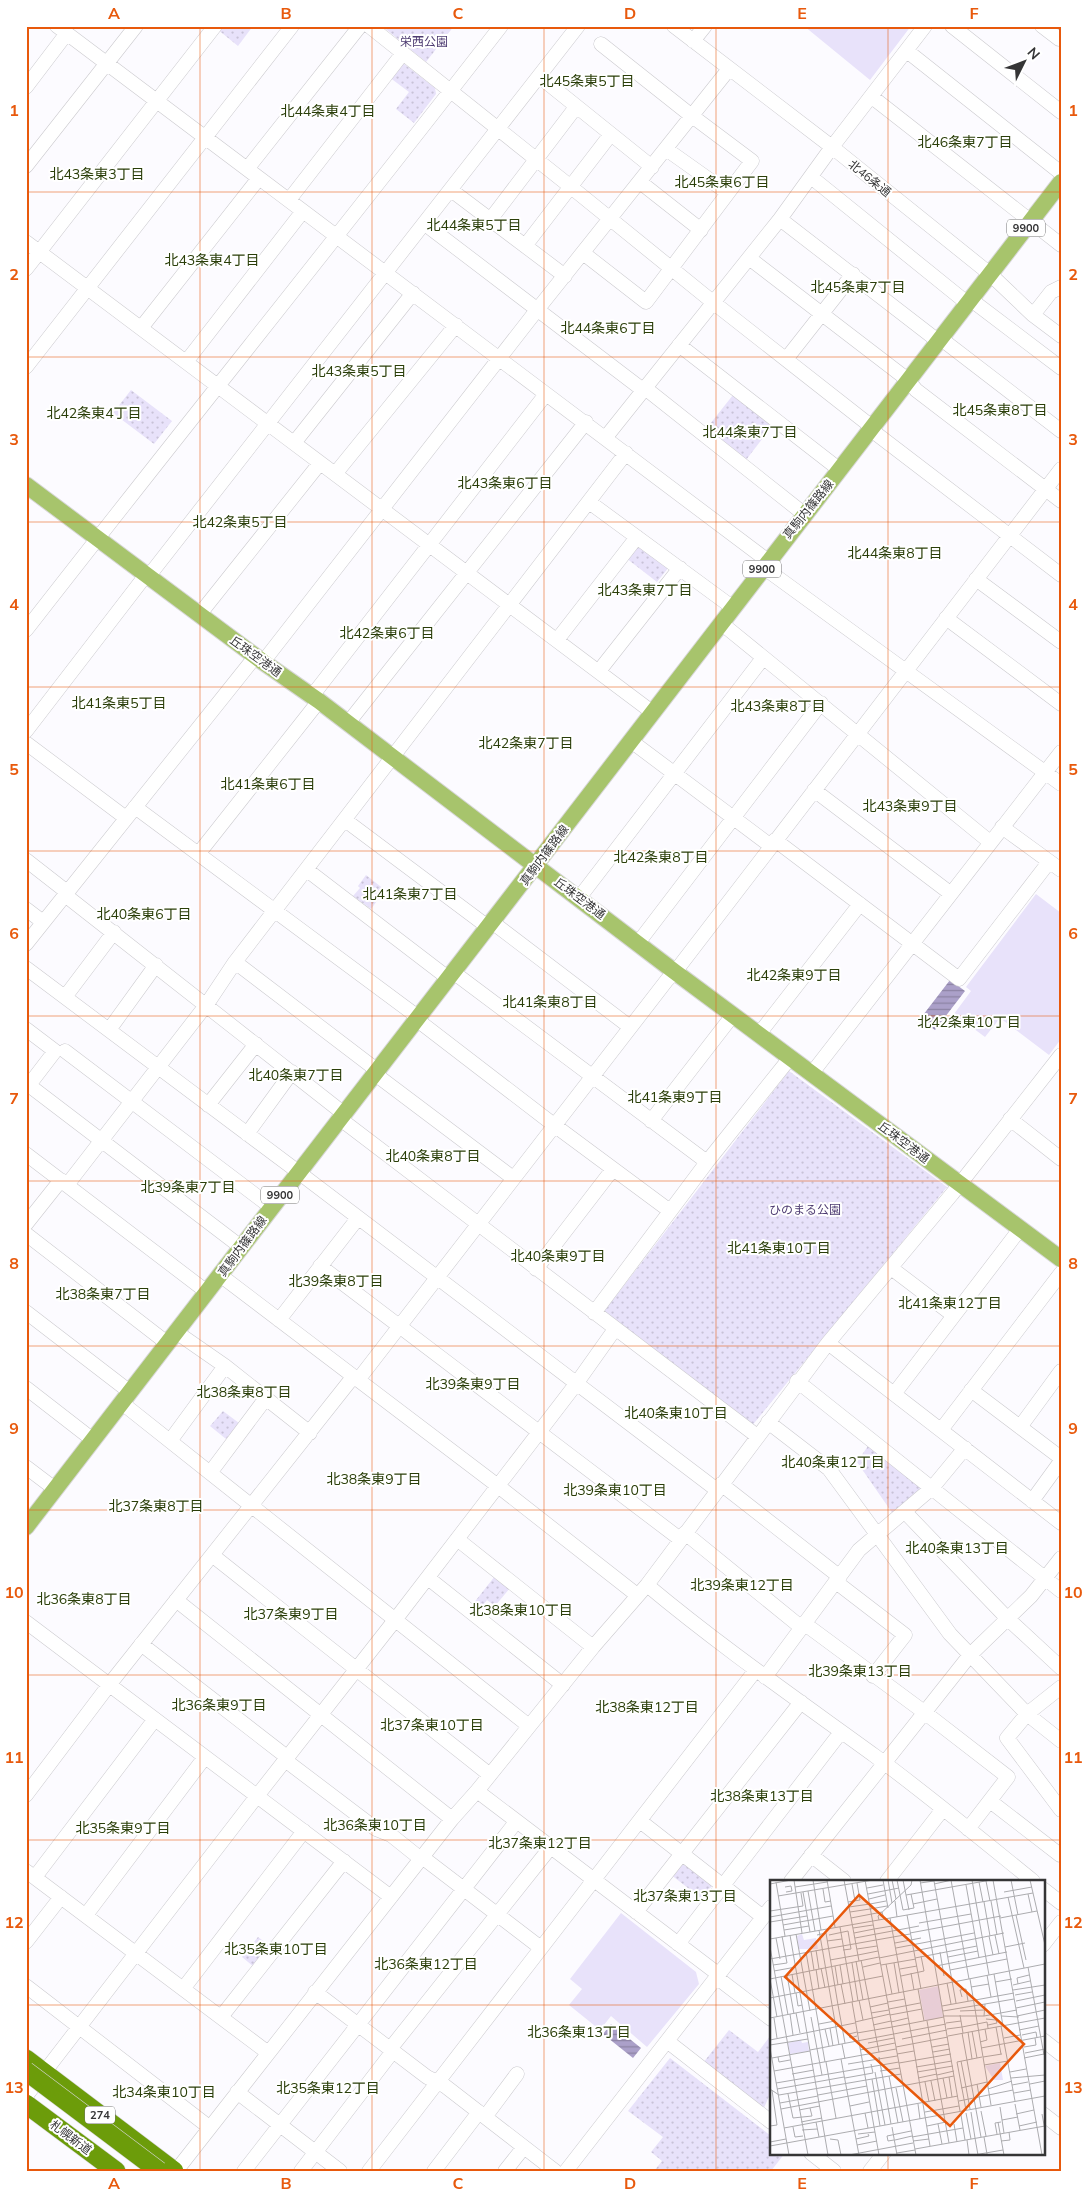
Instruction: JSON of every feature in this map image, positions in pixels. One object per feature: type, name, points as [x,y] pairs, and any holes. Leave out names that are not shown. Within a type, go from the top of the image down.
[{"type":"highway","name":"274","points":[[26,2059],[175,2171]]},
{"type":"highway","points":[[26,2071],[159,2171]]},
{"type":"highway","points":[[26,2087],[138,2171]]},
{"type":"highway","name":"札幌新道","points":[[26,2104],[116,2171]]},
{"type":"main road","name":"真駒内篠路線","points":[[26,1527],[297,1172],[377,1073],[417,1018],[721,624],[732,606],[840,470],[1061,182]]},
{"type":"main road","name":"丘珠空港通","points":[[26,485],[259,659],[315,698],[675,972],[1061,1259]]},
{"type":"street","points":[[26,166],[136,26]]},
{"type":"street","points":[[26,269],[215,26]]},
{"type":"street","points":[[26,366],[292,26]]},
{"type":"street","points":[[247,169],[360,26]]},
{"type":"street","points":[[369,26],[571,186],[671,269],[787,358],[871,428],[1061,575]]},
{"type":"street","points":[[26,630],[337,237],[501,26]]},
{"type":"street","points":[[26,731],[269,424],[578,26]]},
{"type":"street","name":"北46条通","points":[[674,26],[832,147],[990,274],[1033,315],[1061,336]]},
{"type":"street","points":[[693,41],[705,26]]},
{"type":"street","points":[[606,437],[780,219],[832,147],[925,26]]},
{"type":"street","points":[[952,26],[1061,112]]},
{"type":"street","points":[[1042,26],[1059,39],[1061,37]]},
{"type":"street","points":[[26,87],[62,30],[500,360],[606,437],[906,672],[1061,784]]},
{"type":"street","points":[[583,253],[646,302],[752,161],[601,44]]},
{"type":"street","points":[[907,51],[1061,173]]},
{"type":"street","points":[[289,200],[403,53]]},
{"type":"street","points":[[26,944],[135,807],[382,509],[729,70]]},
{"type":"street","points":[[540,77],[652,167]]},
{"type":"street","points":[[872,97],[1061,245]]},
{"type":"street","points":[[490,220],[576,107]]},
{"type":"street","points":[[525,246],[611,134]]},
{"type":"street","points":[[666,149],[728,193]]},
{"type":"street","points":[[811,177],[969,301],[1061,368]]},
{"type":"street","points":[[140,328],[259,178]]},
{"type":"street","points":[[640,182],[701,230]]},
{"type":"street","points":[[451,190],[565,276]]},
{"type":"street","points":[[186,362],[303,211]]},
{"type":"street","points":[[780,219],[1061,431]]},
{"type":"street","points":[[425,224],[537,311],[644,389],[804,514]]},
{"type":"street","points":[[26,242],[652,712]]},
{"type":"street","points":[[749,258],[908,380],[916,390],[1061,501]]},
{"type":"street","points":[[787,358],[853,274]]},
{"type":"street","points":[[1033,315],[1051,292],[1061,287]]},
{"type":"street","points":[[294,443],[413,293]]},
{"type":"street","points":[[335,474],[456,325]]},
{"type":"street","points":[[679,345],[840,470]]},
{"type":"street","points":[[199,853],[546,394]]},
{"type":"street","points":[[348,723],[468,574],[586,422]]},
{"type":"street","points":[[26,1224],[102,1141],[207,1004],[235,962],[626,453]]},
{"type":"street","points":[[200,615],[320,463]]},
{"type":"street","points":[[26,1795],[176,1600],[310,1432],[398,1326],[630,1027],[675,972],[1061,469]]},
{"type":"street","points":[[589,502],[732,606]]},
{"type":"street","points":[[557,640],[637,537]]},
{"type":"street","points":[[599,671],[680,568]]},
{"type":"street","points":[[976,579],[1061,642]]},
{"type":"street","points":[[946,618],[1061,704]]},
{"type":"street","points":[[721,624],[821,703],[990,842]]},
{"type":"street","points":[[579,898],[763,658]]},
{"type":"street","points":[[638,943],[821,703]]},
{"type":"street","points":[[631,740],[734,818],[860,904],[959,979],[1049,862]]},
{"type":"street","points":[[26,742],[126,818]]},
{"type":"street","points":[[812,1073],[911,942],[1061,752]]},
{"type":"street","points":[[814,790],[950,893]]},
{"type":"street","points":[[135,807],[199,853],[417,1018],[554,1125],[670,1211]]},
{"type":"street","points":[[345,820],[630,1027]]},
{"type":"street","points":[[1002,827],[1061,870]]},
{"type":"street","points":[[26,860],[66,894],[292,1072],[341,1116],[478,1224],[757,1436]]},
{"type":"street","points":[[307,870],[707,1162]]},
{"type":"street","points":[[759,1034],[860,904]]},
{"type":"street","points":[[26,909],[44,922]]},
{"type":"street","points":[[65,997],[114,932]]},
{"type":"street","points":[[235,962],[513,1178]]},
{"type":"street","points":[[109,1030],[156,965]]},
{"type":"street","points":[[26,968],[576,1384],[719,1487],[905,1635],[873,1676]]},
{"type":"street","points":[[651,1121],[733,1014]]},
{"type":"street","points":[[26,1029],[55,1051],[28,1084],[241,1247]]},
{"type":"street","points":[[208,1105],[256,1044]]},
{"type":"street","points":[[66,1051],[271,1207]]},
{"type":"street","points":[[175,2171],[452,1819],[477,1791],[636,1595],[647,1585],[828,1343],[960,1184],[1061,1055]]},
{"type":"street","points":[[594,1313],[707,1162],[790,1058]]},
{"type":"street","points":[[247,1134],[292,1072]]},
{"type":"street","points":[[1010,1119],[1061,1158]]},
{"type":"street","points":[[26,1154],[207,1292]]},
{"type":"street","points":[[536,1269],[613,1169]]},
{"type":"street","points":[[279,1320],[358,1218]]},
{"type":"street","points":[[894,1394],[1020,1229]]},
{"type":"street","points":[[26,1234],[172,1338],[226,1366],[310,1432]]},
{"type":"street","points":[[320,1266],[538,1432],[924,1712],[1008,1777],[968,1829]]},
{"type":"street","points":[[891,1268],[954,1315]]},
{"type":"street","points":[[941,1430],[1061,1273]]},
{"type":"street","points":[[220,1275],[498,1486],[636,1595]]},
{"type":"street","points":[[26,1312],[126,1398],[170,1441],[529,1726]]},
{"type":"street","points":[[26,2096],[257,1796],[396,1620],[576,1384],[615,1329]]},
{"type":"street","points":[[828,1343],[1061,1523]]},
{"type":"street","points":[[170,1441],[226,1366]]},
{"type":"street","points":[[1020,1427],[1061,1371]]},
{"type":"street","points":[[798,1382],[1061,1591]]},
{"type":"street","points":[[26,1388],[93,1440]]},
{"type":"street","points":[[971,1390],[1061,1460],[1032,1501]]},
{"type":"street","points":[[210,1473],[266,1398]]},
{"type":"street","points":[[768,1422],[829,1469],[950,1634],[1027,1714],[1061,1741]]},
{"type":"street","points":[[370,2171],[640,1821],[760,1674],[804,1626],[860,1550],[932,1488],[965,1448]]},
{"type":"street","points":[[26,1467],[55,1490]]},
{"type":"street","points":[[905,1512],[1007,1618],[1061,1668]]},
{"type":"street","points":[[457,1539],[593,1647]]},
{"type":"street","points":[[212,1555],[490,1775]]},
{"type":"street","points":[[792,1880],[883,1762],[970,1655],[1031,1596],[1061,1558]]},
{"type":"street","points":[[428,1578],[563,1685]]},
{"type":"street","points":[[647,1585],[760,1674],[802,1702],[883,1762],[968,1829],[1027,1879]]},
{"type":"street","points":[[176,1600],[452,1819]]},
{"type":"street","points":[[26,1622],[391,1897]]},
{"type":"street","points":[[142,1644],[376,1829],[391,1835],[541,1948]]},
{"type":"street","points":[[1061,1687],[1027,1714],[1008,1738],[1061,1810]]},
{"type":"street","points":[[636,1912],[802,1702]]},
{"type":"street","points":[[154,1719],[31,1874],[267,2052]]},
{"type":"street","points":[[678,1944],[841,1732]]},
{"type":"street","points":[[86,1916],[205,1757]]},
{"type":"street","points":[[477,1791],[678,1944],[770,2017]]},
{"type":"street","points":[[990,1801],[1061,1854]]},
{"type":"street","points":[[888,1880],[943,1810]]},
{"type":"street","points":[[566,2171],[767,1912],[723,1884],[640,1821]]},
{"type":"street","points":[[244,2171],[516,1822]]},
{"type":"street","points":[[183,1989],[304,1831]]},
{"type":"street","points":[[301,2171],[391,2050],[496,1914],[550,1848]]},
{"type":"street","points":[[811,1855],[843,1880]]},
{"type":"street","points":[[220,2017],[344,1862]]},
{"type":"street","points":[[1044,1890],[1061,1902]]},
{"type":"street","points":[[26,1942],[61,1897]]},
{"type":"street","points":[[1044,1944],[1061,1922]]},
{"type":"street","points":[[26,1986],[209,2127]]},
{"type":"street","points":[[315,1992],[427,2077],[482,2114],[555,2171]]},
{"type":"street","points":[[667,2041],[770,2121]]},
{"type":"street","points":[[1044,2041],[1061,2054]]},
{"type":"street","points":[[434,2171],[517,2074]]},
{"type":"street","points":[[237,2092],[340,2171]]},
{"type":"street","points":[[1044,2115],[1061,2128]]},
{"type":"street","points":[[505,2171],[524,2147]]},
{"type":"street","points":[[812,2154],[834,2171]]},
{"type":"street","points":[[870,2171],[883,2154]]},
{"type":"green space","points":[[219,26],[253,26],[238,46],[217,29]]},
{"type":"green space","name":"栄西公園","points":[[382,26],[454,26],[426,62]]},
{"type":"green space","points":[[804,26],[911,26],[870,80]]},
{"type":"green space","points":[[403,63],[435,88],[436,94],[414,123],[396,109],[409,92],[389,77]]},
{"type":"green space","points":[[131,390],[172,421],[154,444],[113,413]]},
{"type":"green space","points":[[733,395],[772,426],[746,460],[706,429]]},
{"type":"green space","points":[[637,544],[669,567],[657,582],[626,558]]},
{"type":"green space","points":[[366,875],[385,890],[371,909],[353,896],[360,888],[358,886]]},
{"type":"green space","points":[[1036,894],[1061,913],[1061,1039],[1049,1055],[1000,1018],[985,1037],[954,1014],[971,991],[966,987]]},
{"type":"green space","name":"ひのまる公園","points":[[789,1071],[947,1187],[751,1427],[602,1314]]},
{"type":"green space","points":[[223,1411],[239,1423],[226,1439],[210,1426]]},
{"type":"green space","points":[[868,1446],[921,1487],[921,1491],[893,1514],[857,1462]]},
{"type":"green space","points":[[495,1576],[510,1588],[495,1606],[487,1600],[480,1609],[473,1604]]},
{"type":"green space","points":[[682,1859],[714,1883],[702,1899],[670,1874]]},
{"type":"green space","points":[[621,1913],[696,1972],[699,1984],[647,2047],[611,2016],[600,2030],[569,2005],[582,1989],[570,1979]]},
{"type":"green space","points":[[258,1937],[270,1946],[254,1967],[242,1957]]},
{"type":"green space","points":[[729,2030],[758,2052],[770,2036],[770,2094],[763,2110],[703,2063]]},
{"type":"green space","points":[[670,2058],[770,2135],[770,2154],[784,2154],[771,2171],[654,2171],[662,2161],[651,2152],[663,2137],[628,2111]]},
{"type":"shaded area","points":[[950,980],[965,991],[935,1030],[920,1019]]},
{"type":"shaded area","points":[[611,2024],[641,2048],[633,2058],[603,2034]]},
{"type":"district","name":"北45条東5丁目","points":[[587,81]]},
{"type":"district","name":"北44条東4丁目","points":[[328,111]]},
{"type":"district","name":"北46条東7丁目","points":[[965,142]]},
{"type":"district","name":"北43条東3丁目","points":[[97,174]]},
{"type":"district","name":"北45条東6丁目","points":[[722,182]]},
{"type":"district","name":"北44条東5丁目","points":[[474,225]]},
{"type":"district","name":"北43条東4丁目","points":[[212,260]]},
{"type":"district","name":"北45条東7丁目","points":[[858,287]]},
{"type":"district","name":"北44条東6丁目","points":[[608,328]]},
{"type":"district","name":"北43条東5丁目","points":[[359,371]]},
{"type":"district","name":"北45条東8丁目","points":[[1000,410]]},
{"type":"district","name":"北42条東4丁目","points":[[94,413]]},
{"type":"district","name":"北44条東7丁目","points":[[750,432]]},
{"type":"district","name":"北43条東6丁目","points":[[505,483]]},
{"type":"district","name":"北42条東5丁目","points":[[240,522]]},
{"type":"district","name":"北44条東8丁目","points":[[895,553]]},
{"type":"district","name":"北43条東7丁目","points":[[645,590]]},
{"type":"district","name":"北42条東6丁目","points":[[387,633]]},
{"type":"district","name":"北41条東5丁目","points":[[119,703]]},
{"type":"district","name":"北43条東8丁目","points":[[778,706]]},
{"type":"district","name":"北42条東7丁目","points":[[526,743]]},
{"type":"district","name":"北41条東6丁目","points":[[268,784]]},
{"type":"district","name":"北43条東9丁目","points":[[910,806]]},
{"type":"district","name":"北42条東8丁目","points":[[661,857]]},
{"type":"district","name":"北41条東7丁目","points":[[410,894]]},
{"type":"district","name":"北40条東6丁目","points":[[144,914]]},
{"type":"district","name":"北42条東9丁目","points":[[794,975]]},
{"type":"district","name":"北41条東8丁目","points":[[550,1002]]},
{"type":"district","name":"北42条東10丁目","points":[[969,1022]]},
{"type":"district","name":"北40条東7丁目","points":[[296,1075]]},
{"type":"district","name":"北41条東9丁目","points":[[675,1097]]},
{"type":"district","name":"北40条東8丁目","points":[[433,1156]]},
{"type":"district","name":"北39条東7丁目","points":[[188,1187]]},
{"type":"district","name":"北41条東10丁目","points":[[779,1248]]},
{"type":"district","name":"北40条東9丁目","points":[[558,1256]]},
{"type":"district","name":"北39条東8丁目","points":[[336,1281]]},
{"type":"district","name":"北38条東7丁目","points":[[103,1294]]},
{"type":"district","name":"北41条東12丁目","points":[[950,1303]]},
{"type":"district","name":"北39条東9丁目","points":[[473,1384]]},
{"type":"district","name":"北38条東8丁目","points":[[244,1392]]},
{"type":"district","name":"北40条東10丁目","points":[[676,1413]]},
{"type":"district","name":"北40条東12丁目","points":[[833,1462]]},
{"type":"district","name":"北38条東9丁目","points":[[374,1479]]},
{"type":"district","name":"北39条東10丁目","points":[[615,1490]]},
{"type":"district","name":"北37条東8丁目","points":[[156,1506]]},
{"type":"district","name":"北40条東13丁目","points":[[957,1548]]},
{"type":"district","name":"北39条東12丁目","points":[[742,1585]]},
{"type":"district","name":"北36条東8丁目","points":[[84,1599]]},
{"type":"district","name":"北38条東10丁目","points":[[521,1610]]},
{"type":"district","name":"北37条東9丁目","points":[[291,1614]]},
{"type":"district","name":"北39条東13丁目","points":[[860,1671]]},
{"type":"district","name":"北36条東9丁目","points":[[219,1705]]},
{"type":"district","name":"北38条東12丁目","points":[[647,1707]]},
{"type":"district","name":"北37条東10丁目","points":[[432,1725]]},
{"type":"district","name":"北38条東13丁目","points":[[762,1796]]},
{"type":"district","name":"北36条東10丁目","points":[[375,1825]]},
{"type":"district","name":"北35条東9丁目","points":[[123,1828]]},
{"type":"district","name":"北37条東12丁目","points":[[540,1843]]},
{"type":"district","name":"北37条東13丁目","points":[[685,1896]]},
{"type":"district","name":"北35条東10丁目","points":[[276,1949]]},
{"type":"district","name":"北36条東12丁目","points":[[426,1964]]},
{"type":"district","name":"北36条東13丁目","points":[[579,2032]]},
{"type":"district","name":"北35条東12丁目","points":[[328,2088]]},
{"type":"district","name":"北34条東10丁目","points":[[164,2092]]}]
